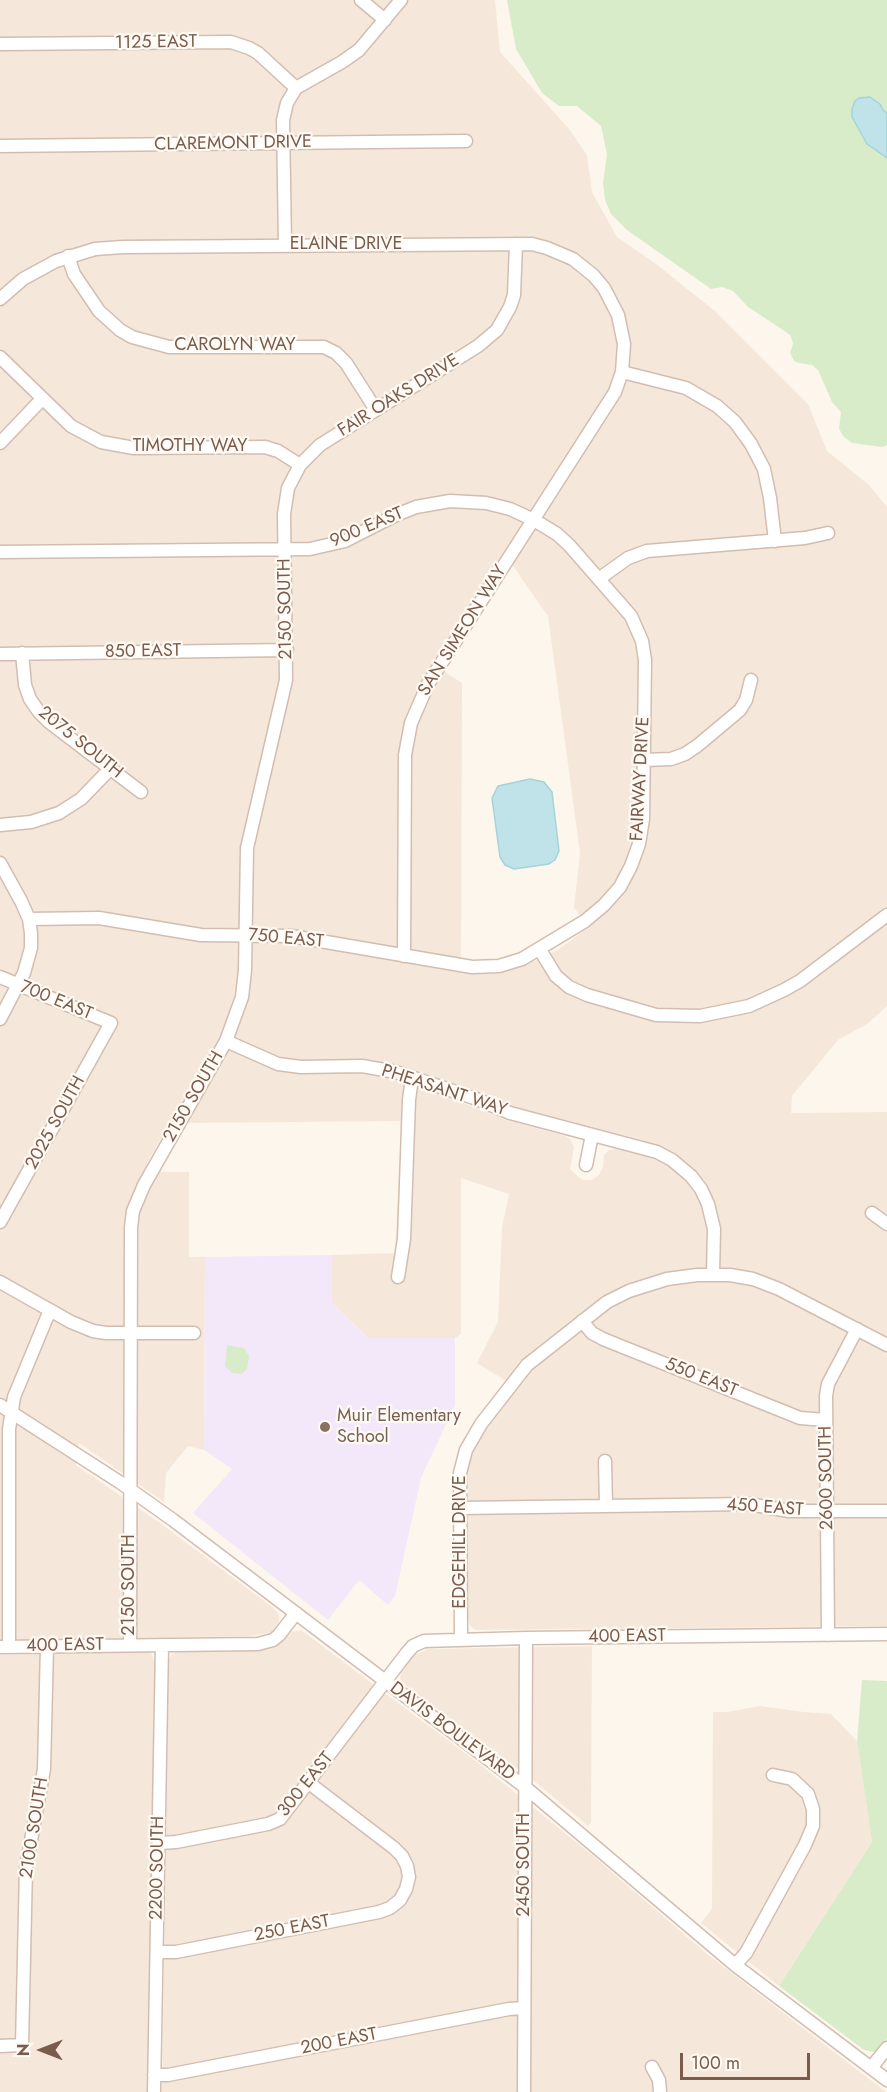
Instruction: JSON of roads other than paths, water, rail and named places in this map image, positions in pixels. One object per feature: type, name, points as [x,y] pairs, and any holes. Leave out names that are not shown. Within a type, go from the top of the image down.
[{"type":"street","points":[[361,0],[385,20]]},
{"type":"street","points":[[285,245],[284,112],[296,88],[351,57],[401,0]]},
{"type":"street","name":"1125 EAST","points":[[0,44],[231,42],[258,53],[296,88]]},
{"type":"street","name":"CLAREMONT DRIVE","points":[[0,146],[466,141]]},
{"type":"street","name":"FAIR OAKS DRIVE","points":[[286,549],[285,501],[293,476],[300,465],[320,445],[477,346],[497,330],[505,319],[514,295],[516,244]]},
{"type":"street","name":"ELAINE DRIVE","points":[[0,298],[34,272],[68,256],[109,247],[532,244],[560,253],[584,267],[599,282],[612,301],[622,330],[624,344],[622,372]]},
{"type":"street","name":"CAROLYN WAY","points":[[68,256],[75,274],[99,311],[120,330],[132,337],[169,347],[324,347],[336,353],[346,363],[376,410]]},
{"type":"street","name":"TIMOTHY WAY","points":[[0,357],[42,399],[80,432],[112,445],[134,448],[265,447],[278,451],[300,465]]},
{"type":"street","points":[[622,372],[686,388],[717,406],[735,422],[751,444],[764,469],[771,498],[775,541]]},
{"type":"street","name":"SAN SIMEON WAY","points":[[404,956],[405,755],[411,723],[428,684],[606,409],[622,372]]},
{"type":"street","points":[[0,443],[42,399]]},
{"type":"street","name":"900 EAST","points":[[0,552],[310,549],[345,541],[416,507],[439,502],[486,503],[510,509],[534,520],[563,539],[600,578]]},
{"type":"street","points":[[600,578],[628,558],[647,551],[775,541],[828,533]]},
{"type":"street","name":"2150 SOUTH","points":[[130,1645],[130,1234],[138,1198],[226,1041],[242,997],[245,970],[247,848],[284,692],[287,650],[286,549]]},
{"type":"street","name":"FAIRWAY DRIVE","points":[[540,950],[585,921],[604,905],[626,876],[636,855],[642,831],[645,660],[642,641],[631,616],[600,578]]},
{"type":"street","name":"850 EAST","points":[[0,654],[287,650]]},
{"type":"street","name":"2075 SOUTH","points":[[22,653],[25,685],[30,699],[39,712],[141,792]]},
{"type":"street","points":[[644,760],[671,759],[697,746],[740,710],[746,700],[751,680]]},
{"type":"street","points":[[0,825],[31,822],[59,813],[81,799],[110,769]]},
{"type":"street","points":[[0,863],[29,919],[31,948],[18,986],[0,1020]]},
{"type":"street","points":[[540,950],[556,976],[569,987],[586,995],[656,1015],[700,1016],[749,1006],[784,990],[800,981],[887,915]]},
{"type":"street","name":"750 EAST","points":[[29,919],[99,918],[201,935],[291,936],[472,967],[511,963],[540,950]]},
{"type":"street","name":"700 EAST","points":[[0,978],[111,1023]]},
{"type":"street","name":"2025 SOUTH","points":[[0,1222],[111,1023]]},
{"type":"street","name":"PHEASANT WAY","points":[[226,1041],[278,1064],[362,1066],[390,1071],[474,1098],[510,1113],[657,1152],[678,1165],[696,1182],[708,1204],[715,1238],[713,1274]]},
{"type":"street","points":[[398,1277],[404,1239],[409,1100],[412,1078]]},
{"type":"street","points":[[586,1165],[592,1135]]},
{"type":"street","points":[[872,1213],[887,1224]]},
{"type":"street","name":"EDGEHILL DRIVE","points":[[461,1639],[462,1461],[475,1432],[527,1365],[618,1296],[640,1286],[674,1277],[730,1275],[764,1283],[887,1346]]},
{"type":"street","points":[[0,1282],[93,1331],[194,1333]]},
{"type":"street","points":[[5,1647],[9,1449],[14,1397],[50,1310]]},
{"type":"street","name":"550 EAST","points":[[582,1322],[597,1336],[614,1344],[800,1418],[826,1420]]},
{"type":"street","name":"2600 SOUTH","points":[[828,1635],[826,1396],[828,1384],[856,1329]]},
{"type":"street","name":"DAVIS BOULEVARD","points":[[0,1405],[130,1489],[525,1787],[735,1965],[887,2080]]},
{"type":"street","points":[[605,1461],[606,1506]]},
{"type":"street","name":"450 EAST","points":[[460,1508],[756,1504],[789,1511],[887,1511]]},
{"type":"street","name":"400 EAST","points":[[5,1647],[266,1643],[279,1635],[296,1613]]},
{"type":"street","name":"400 EAST","points":[[385,1682],[406,1654],[418,1643],[430,1640],[887,1634]]},
{"type":"street","name":"2450 SOUTH","points":[[524,2092],[526,1638]]},
{"type":"street","name":"2200 SOUTH","points":[[154,2092],[162,1645]]},
{"type":"street","name":"2100 SOUTH","points":[[0,2046],[22,2045],[27,1868],[44,1769],[47,1646]]},
{"type":"street","name":"300 EAST","points":[[159,1843],[176,1842],[272,1823],[284,1816],[385,1682]]},
{"type":"street","points":[[735,1965],[746,1953],[813,1826],[813,1809],[808,1794],[792,1779],[773,1774]]},
{"type":"street","name":"250 EAST","points":[[157,1952],[176,1952],[385,1910],[400,1900],[409,1877],[407,1866],[399,1851],[309,1783]]},
{"type":"street","name":"200 EAST","points":[[154,2075],[168,2075],[524,2008]]},
{"type":"street","points":[[871,2068],[887,2048]]},
{"type":"street","points":[[652,2067],[659,2080],[660,2092]]},
{"type":"water","points":[[870,97],[887,113],[887,158],[867,144],[852,117],[855,101],[859,98]]},
{"type":"water","points":[[530,779],[544,782],[552,792],[559,851],[555,860],[549,864],[514,869],[505,865],[500,857],[492,798],[498,786]]},
{"type":"place","name":"Muir Elementary School","points":[[325,1427]]}]
